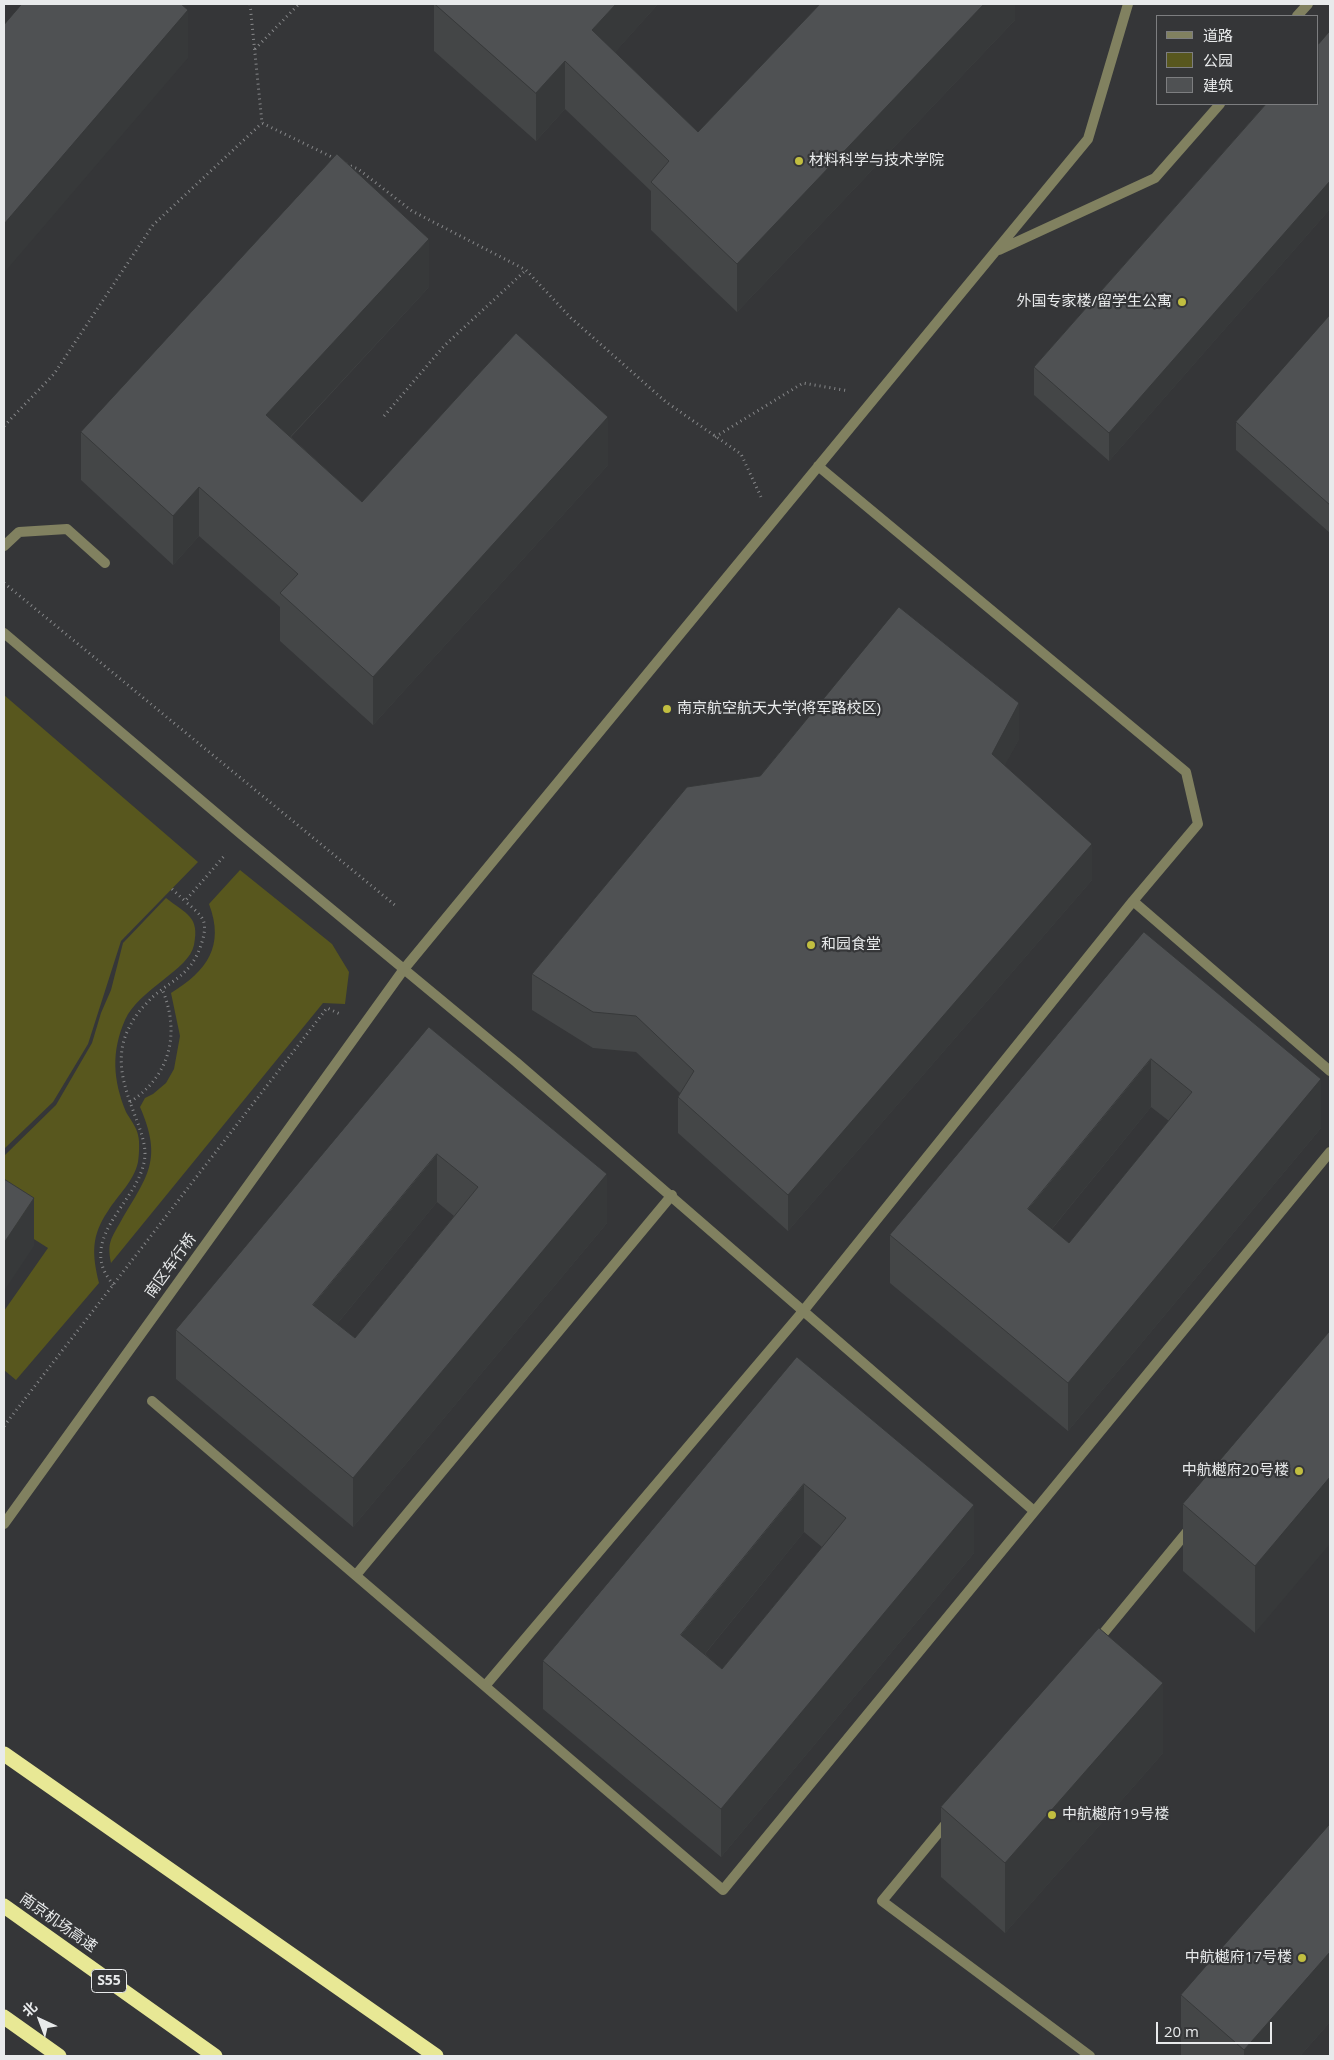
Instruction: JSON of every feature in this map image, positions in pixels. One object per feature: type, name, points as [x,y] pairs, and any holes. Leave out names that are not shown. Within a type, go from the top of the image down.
[{"type":"highway","points":[[4,1754],[436,2056]]},
{"type":"highway","name":"南京机场高速","points":[[4,1906],[214,2056]]},
{"type":"highway","points":[[4,2017],[59,2056]]},
{"type":"street","name":"南区车行桥","points":[[4,1524],[404,969],[1088,139],[1128,4]]},
{"type":"street","points":[[1298,15],[1308,4]]},
{"type":"street","points":[[996,251],[1155,178],[1219,105]]},
{"type":"street","points":[[485,1686],[804,1310],[1133,901],[1198,824],[1186,772],[818,466]]},
{"type":"street","points":[[4,546],[19,532],[67,529],[105,563]]},
{"type":"street","points":[[4,633],[672,1195],[1034,1512]]},
{"type":"street","points":[[1133,901],[1330,1071]]},
{"type":"street","points":[[152,1402],[724,1890],[1330,1152]]},
{"type":"street","points":[[356,1575],[672,1195]]},
{"type":"street","points":[[1090,1648],[1198,1518]]},
{"type":"street","points":[[958,1809],[882,1901],[1090,2056]]},
{"type":"path","points":[[250,4],[262,123]]},
{"type":"path","points":[[255,49],[299,4]]},
{"type":"path","points":[[262,123],[358,169],[412,211],[526,270],[570,318],[666,402],[741,454],[773,522]]},
{"type":"path","points":[[4,426],[54,374],[154,225],[262,123]]},
{"type":"path","points":[[384,416],[444,346],[526,270]]},
{"type":"path","points":[[715,437],[804,382],[876,396]]},
{"type":"path","points":[[4,583],[396,906]]},
{"type":"path","points":[[185,901],[242,835]]},
{"type":"path","points":[[113,1284],[103,1269],[101,1250],[103,1240],[125,1201],[135,1188],[145,1155],[143,1137],[130,1102],[120,1066],[125,1038],[131,1023],[145,1005],[192,966],[204,935],[203,920],[172,889]]},
{"type":"path","points":[[130,1102],[150,1086],[169,1055],[171,1032],[168,1001],[162,989]]},
{"type":"path","points":[[4,1426],[327,1008],[363,1026]]},
{"type":"green space","points":[[4,695],[198,862],[121,941],[88,1044],[53,1102],[4,1149]]},
{"type":"green space","points":[[240,870],[332,944],[349,972],[345,1004],[323,1003],[111,1263],[109,1250],[112,1237],[139,1191],[149,1167],[151,1141],[140,1107],[145,1098],[166,1083],[174,1069],[180,1036],[171,993],[194,976],[210,956],[214,945],[215,933],[209,904]]},
{"type":"green space","points":[[166,898],[185,912],[193,922],[195,928],[194,945],[183,963],[132,1009],[125,1020],[117,1043],[115,1066],[118,1089],[126,1112],[139,1138],[139,1156],[136,1169],[98,1229],[94,1254],[99,1283],[16,1380],[4,1370],[4,1311],[48,1248],[4,1220],[4,1156],[56,1105],[92,1043],[101,1013],[111,990],[123,943]]},
{"type":"building","points":[[22,4],[181,4],[188,10],[4,224],[4,25]]},
{"type":"building","points":[[435,4],[616,4],[592,30],[698,132],[820,4],[984,4],[737,264],[651,182],[669,161],[565,61],[536,93]]},
{"type":"building","name":"外国专家楼/留学生公寓","points":[[1330,31],[1330,181],[1109,433],[1034,367],[1265,105],[1319,105],[1319,44]]},
{"type":"building","points":[[337,154],[429,239],[266,415],[362,502],[516,333],[608,417],[373,677],[280,593],[298,574],[199,487],[173,516],[81,432]]},
{"type":"building","points":[[1330,315],[1330,505],[1236,422]]},
{"type":"building","name":"和园食堂","points":[[899,607],[1019,703],[992,754],[1092,844],[788,1195],[678,1097],[694,1071],[636,1016],[593,1012],[532,974],[687,787],[760,776]]},
{"type":"building","points":[[1144,932],[1321,1079],[1068,1383],[890,1235]],"holes":[[[1151,1059],[1192,1092],[1069,1243],[1028,1209]]]},
{"type":"building","points":[[429,1027],[607,1174],[353,1478],[176,1330]],"holes":[[[437,1154],[478,1187],[355,1338],[313,1305]]]},
{"type":"building","points":[[4,1179],[34,1198],[4,1243]]},
{"type":"building","points":[[1330,1331],[1330,1477],[1255,1566],[1183,1504]]},
{"type":"building","points":[[797,1357],[974,1505],[721,1809],[543,1661]],"holes":[[[804,1484],[846,1518],[722,1669],[681,1635]]]},
{"type":"building","points":[[1099,1628],[1163,1683],[1005,1863],[941,1807]]},
{"type":"building","points":[[1330,1824],[1330,1952],[1244,2050],[1181,1995]]},
{"type":"place","name":"材料科学与技术学院","points":[[799,161]]},
{"type":"place","name":"外国专家楼/留学生公寓","points":[[1182,302]]},
{"type":"place","name":"南京航空航天大学(将军路校区)","points":[[667,709]]},
{"type":"place","name":"和园食堂","points":[[811,945]]},
{"type":"place","name":"中航樾府20号楼","points":[[1299,1471]]},
{"type":"place","name":"中航樾府19号楼","points":[[1052,1815]]},
{"type":"place","name":"中航樾府17号楼","points":[[1302,1958]]}]
